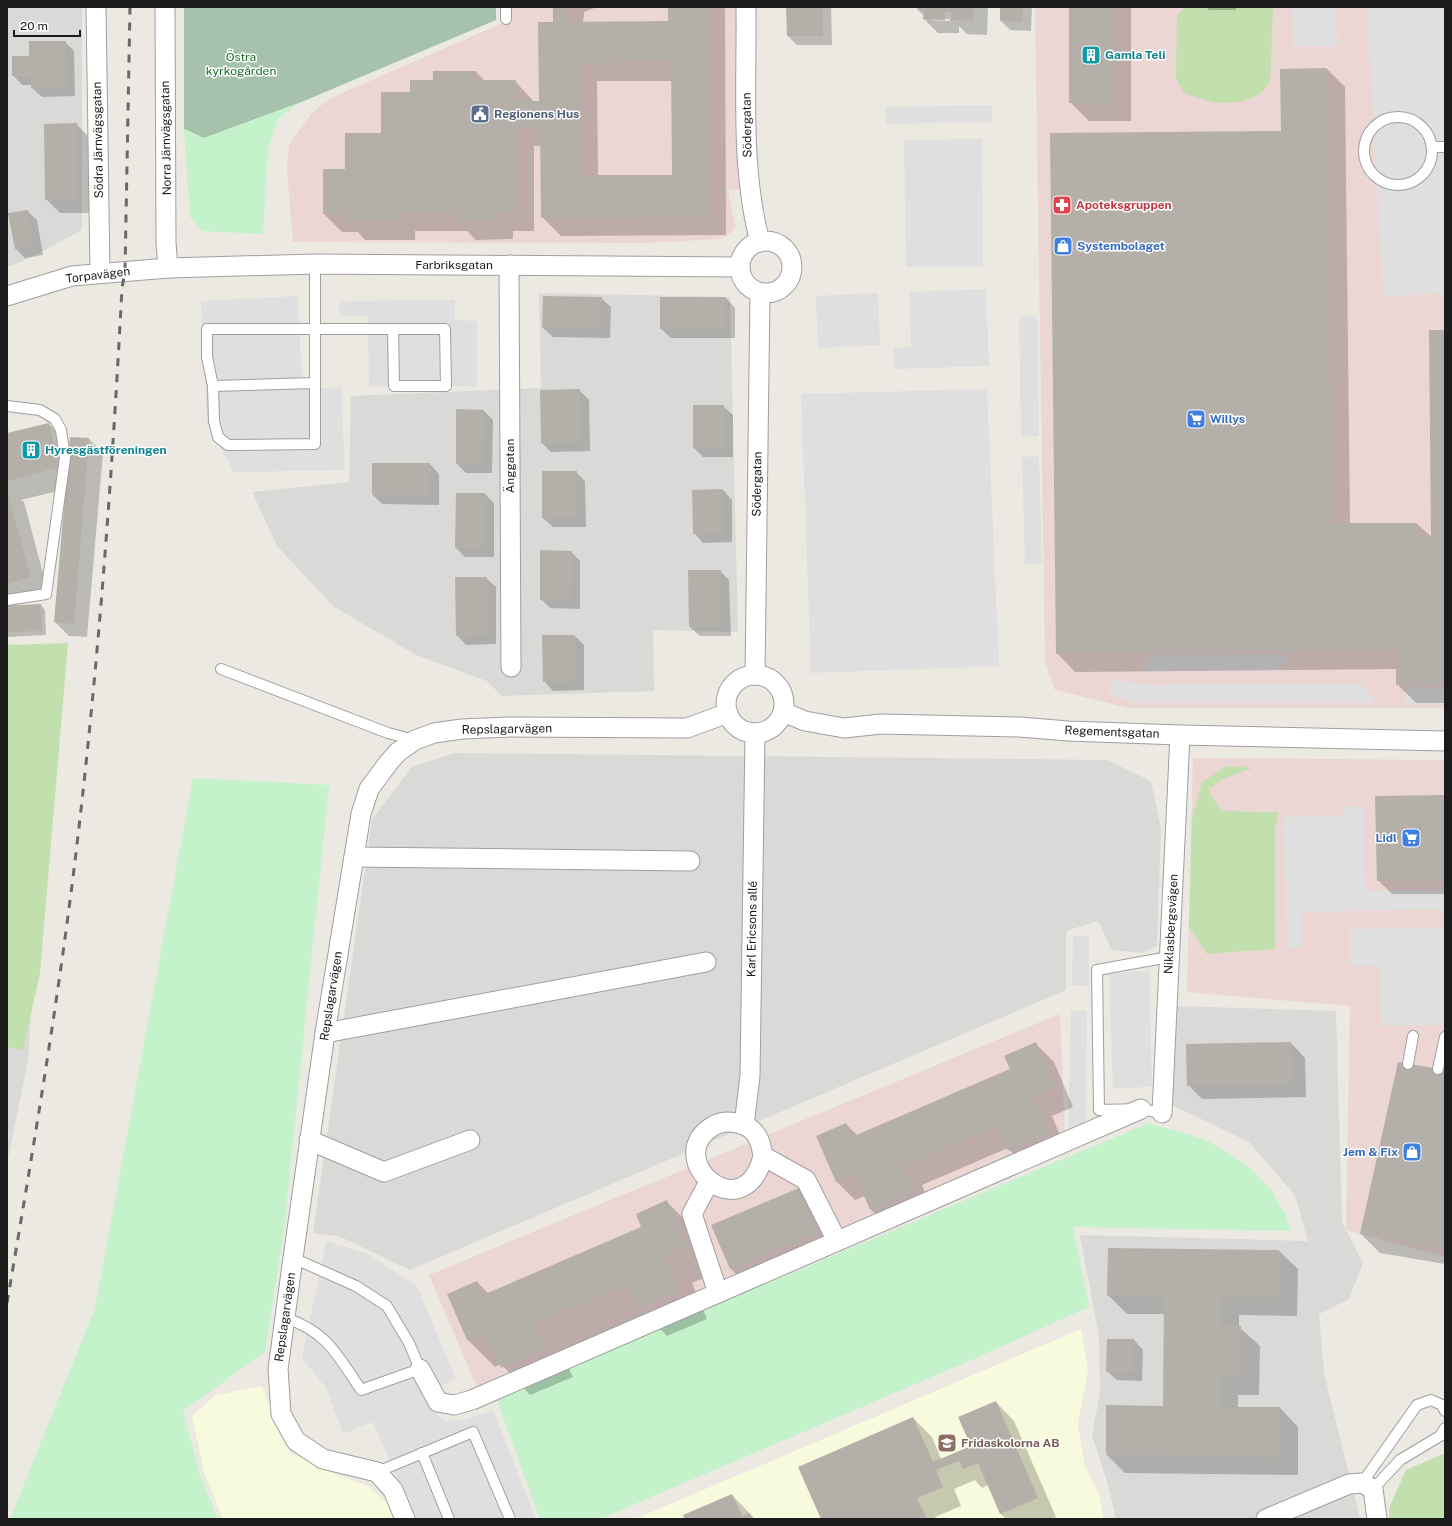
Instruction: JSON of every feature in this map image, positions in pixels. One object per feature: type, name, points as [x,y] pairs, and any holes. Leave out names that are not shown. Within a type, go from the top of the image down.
[{"type":"street","name":"Södra Järnvägsgatan","points":[[96,7],[100,273]]},
{"type":"street","name":"Norra Järnvägsgatan","points":[[165,7],[166,243],[168,268]]},
{"type":"street","name":"Södergatan","points":[[746,7],[748,159],[751,201],[760,242]]},
{"type":"street","points":[[760,242],[774,243],[782,247],[791,258],[792,267],[790,279],[782,288],[772,293],[760,293],[746,284],[742,276],[740,267],[746,251],[760,242]]},
{"type":"street","name":"Farbriksgatan","points":[[168,268],[315,264],[740,267]]},
{"type":"street","name":"Änggatan","points":[[508,265],[511,667]]},
{"type":"street","name":"Torpavägen","points":[[7,296],[72,276],[168,268]]},
{"type":"street","name":"Södergatan","points":[[755,675],[760,293]]},
{"type":"street","points":[[755,675],[768,678],[778,687],[784,699],[783,712],[779,720],[772,727],[755,733],[738,727],[734,723],[728,713],[726,702],[732,687],[740,680],[755,675]]},
{"type":"street","name":"Regementsgatan","points":[[783,712],[805,721],[844,728],[881,724],[1020,727],[1068,731],[1180,735],[1445,741]]},
{"type":"street","name":"Repslagarvägen","points":[[377,1472],[323,1459],[296,1441],[281,1414],[278,1369],[325,1033],[361,814],[368,789],[398,752],[415,740],[462,728],[687,728],[728,713]]},
{"type":"street","name":"Karl Ericsons allé","points":[[744,1125],[750,1076],[755,733]]},
{"type":"street","name":"Niklasbergsvägen","points":[[1162,1113],[1180,735]]},
{"type":"street","points":[[354,858],[690,862]]},
{"type":"street","points":[[325,1033],[706,962]]},
{"type":"street","points":[[420,1369],[438,1402],[454,1405],[479,1397],[1141,1109]]},
{"type":"street","points":[[728,1122],[744,1125],[752,1130],[758,1138],[763,1156],[760,1170],[751,1182],[738,1188],[723,1188],[709,1182],[698,1167],[696,1151],[702,1136],[713,1126],[728,1122]]},
{"type":"street","points":[[309,1140],[384,1172],[470,1140]]},
{"type":"street","points":[[763,1156],[806,1180],[837,1241]]},
{"type":"street","points":[[709,1182],[692,1214],[718,1293]]},
{"type":"street","points":[[377,1472],[393,1490],[404,1519]]},
{"type":"street","points":[[1266,1519],[1349,1484],[1367,1486],[1377,1519]]},
{"type":"lane","points":[[506,7],[506,19]]},
{"type":"lane","points":[[1395,117],[1406,117],[1415,121],[1424,128],[1430,137],[1432,147],[1432,158],[1428,168],[1413,182],[1402,184],[1391,184],[1382,180],[1373,173],[1365,154],[1365,144],[1369,134],[1376,125],[1385,119],[1395,117]]},
{"type":"lane","points":[[1432,147],[1445,147]]},
{"type":"lane","points":[[315,264],[316,329],[314,383],[315,444],[228,445],[218,437],[214,421],[214,386],[207,357],[207,329],[316,329],[393,329],[445,329],[446,386],[394,386],[393,329]]},
{"type":"lane","points":[[214,386],[314,383]]},
{"type":"lane","points":[[7,406],[40,410],[55,419],[61,430],[65,458],[46,594],[7,600]]},
{"type":"lane","points":[[221,669],[388,733],[415,740]]},
{"type":"lane","points":[[1162,1113],[1141,1109],[1098,1110],[1097,970],[1169,957]]},
{"type":"lane","points":[[1408,1064],[1413,1036]]},
{"type":"lane","points":[[1438,1069],[1445,1036]]},
{"type":"lane","points":[[285,1318],[301,1323],[329,1343],[360,1390],[420,1369],[409,1343],[387,1306],[356,1286],[293,1258]]},
{"type":"lane","points":[[1367,1486],[1417,1405],[1432,1400],[1442,1405],[1445,1411]]},
{"type":"lane","points":[[1367,1486],[1400,1460],[1440,1436],[1445,1428]]},
{"type":"lane","points":[[377,1472],[473,1432],[510,1519]]},
{"type":"lane","points":[[422,1453],[449,1519]]},
{"type":"shaded area","points":[[7,7],[82,7],[82,230],[30,258],[7,267]]},
{"type":"shaded area","points":[[507,7],[742,7],[746,189],[728,190],[735,226],[733,231],[727,236],[719,239],[644,243],[293,242],[287,168],[289,145],[311,114],[325,102],[340,94],[507,21]]},
{"type":"shaded area","points":[[1035,7],[1445,7],[1445,708],[1128,708],[1055,690],[1045,661]]},
{"type":"shaded area","points":[[1292,7],[1337,7],[1338,46],[1293,47]]},
{"type":"shaded area","points":[[1367,7],[1445,7],[1445,293],[1383,297]]},
{"type":"shaded area","points":[[992,105],[992,122],[886,124],[886,107]]},
{"type":"shaded area","points":[[982,139],[983,267],[906,267],[904,140]]},
{"type":"shaded area","points":[[986,289],[989,366],[893,369],[893,348],[911,347],[909,292]]},
{"type":"shaded area","points":[[539,293],[730,297],[738,632],[653,630],[654,691],[502,696],[487,681],[416,655],[333,606],[277,546],[252,492],[349,482],[351,396],[541,388]]},
{"type":"shaded area","points":[[878,293],[880,345],[818,348],[816,296]]},
{"type":"shaded area","points":[[298,296],[302,389],[341,387],[345,470],[234,472],[207,424],[201,301]]},
{"type":"shaded area","points":[[455,300],[455,320],[477,321],[477,386],[369,387],[368,316],[340,316],[339,301]]},
{"type":"shaded area","points":[[1037,316],[1039,436],[1021,437],[1019,317]]},
{"type":"shaded area","points":[[987,389],[999,666],[811,673],[801,394]]},
{"type":"shaded area","points":[[1039,456],[1042,564],[1025,564],[1022,457]]},
{"type":"shaded area","points":[[1282,654],[1287,659],[1277,671],[1145,671],[1142,666],[1152,655]]},
{"type":"shaded area","points":[[1111,679],[1152,686],[1182,684],[1361,684],[1373,697],[1374,703],[1134,703],[1109,695]]},
{"type":"shaded area","points":[[1406,687],[1445,688],[1445,704],[1405,703]]},
{"type":"shaded area","points":[[455,753],[1107,760],[1151,781],[1161,828],[1157,946],[1142,953],[1112,950],[1098,921],[1066,931],[1066,990],[410,1270],[339,1236],[313,1233],[372,820],[412,767]]},
{"type":"shaded area","points":[[1193,758],[1445,760],[1445,1257],[1346,1230],[1350,1006],[1187,992]]},
{"type":"shaded area","points":[[1363,806],[1365,891],[1445,889],[1445,909],[1301,912],[1301,947],[1287,948],[1283,817],[1344,816],[1344,807]]},
{"type":"shaded area","points":[[1445,928],[1445,1025],[1381,1026],[1380,966],[1350,966],[1349,929]]},
{"type":"shaded area","points":[[1073,936],[1089,936],[1089,986],[1072,985]]},
{"type":"shaded area","points":[[7,968],[34,972],[28,1060],[7,1163]]},
{"type":"shaded area","points":[[1149,971],[1152,1087],[1113,1088],[1109,972]]},
{"type":"shaded area","points":[[1177,1006],[1336,1011],[1342,1222],[1363,1263],[1349,1299],[1319,1314],[1324,1373],[1360,1519],[1116,1519],[1108,1485],[1092,1435],[1100,1393],[1099,1336],[1080,1235],[1308,1241],[1295,1195],[1249,1142],[1170,1104]]},
{"type":"shaded area","points":[[1071,1011],[1087,1011],[1085,1134],[1068,1133]]},
{"type":"shaded area","points":[[1060,1014],[1065,1139],[477,1387],[429,1275]]},
{"type":"shaded area","points":[[326,1241],[368,1254],[417,1286],[456,1379],[424,1392],[432,1409],[444,1421],[466,1420],[493,1410],[536,1519],[415,1519],[373,1422],[343,1434],[326,1388],[302,1358]]},
{"type":"shaded area","name":"Fridaskolorna AB","points":[[1081,1329],[1088,1370],[1078,1424],[1084,1462],[1100,1498],[1103,1519],[635,1519]]},
{"type":"shaded area","points":[[262,1386],[274,1419],[291,1453],[327,1471],[368,1486],[387,1503],[394,1519],[223,1519],[204,1471],[192,1416],[216,1395]]},
{"type":"green space","name":"Östra kyrkogården","points":[[184,7],[496,7],[496,20],[299,103],[204,138],[184,129]]},
{"type":"green space","points":[[1186,7],[1273,7],[1270,82],[1260,94],[1240,102],[1215,103],[1185,94],[1176,79],[1177,15]]},
{"type":"green space","points":[[299,103],[278,119],[268,149],[263,234],[202,231],[190,217],[184,129],[204,138]]},
{"type":"green space","points":[[68,643],[40,973],[23,1050],[7,1047],[7,645]]},
{"type":"green space","points":[[1227,766],[1253,768],[1225,778],[1208,789],[1221,811],[1278,812],[1275,829],[1275,949],[1207,954],[1189,927],[1192,819],[1202,782]]},
{"type":"green space","points":[[193,778],[329,785],[284,1229],[265,1352],[183,1411],[199,1473],[218,1519],[10,1519],[95,1308]]},
{"type":"green space","points":[[1149,1123],[1206,1140],[1247,1165],[1272,1191],[1285,1214],[1291,1231],[1073,1227],[1089,1307],[976,1358],[600,1519],[540,1519],[496,1397]]},
{"type":"green space","points":[[1445,1453],[1445,1519],[1389,1519],[1389,1508],[1406,1470]]},
{"type":"building","name":"Regionens Hus","points":[[553,7],[565,7],[564,22],[668,21],[668,7],[707,7],[708,217],[541,218],[540,128],[515,128],[516,212],[495,213],[494,221],[456,221],[456,212],[397,213],[397,221],[346,221],[345,214],[323,214],[323,169],[345,169],[345,133],[381,133],[381,92],[410,92],[410,80],[433,80],[433,71],[476,71],[476,80],[516,80],[516,101],[539,101],[538,22],[553,22]],"holes":[[[671,62],[672,175],[580,175],[579,63]]]},
{"type":"building","points":[[786,7],[823,7],[823,36],[787,36]]},
{"type":"building","points":[[918,7],[974,7],[973,21],[951,20],[952,12],[945,12],[945,20],[923,19],[924,10],[917,10]]},
{"type":"building","points":[[1000,7],[1023,7],[1022,22],[1000,21]]},
{"type":"building","name":"Gamla Teli","points":[[1069,7],[1113,7],[1113,103],[1069,103]]},
{"type":"building","points":[[29,41],[66,41],[66,88],[31,88],[31,76],[12,76],[12,56],[29,56]]},
{"type":"building","points":[[1327,68],[1332,523],[1417,523],[1417,536],[1431,536],[1429,330],[1445,330],[1445,684],[1396,685],[1396,650],[1056,654],[1050,133],[1281,131],[1280,69]]},
{"type":"building","points":[[77,123],[78,199],[45,200],[44,124]]},
{"type":"building","points":[[28,210],[34,246],[15,249],[8,213]]},
{"type":"building","points":[[543,296],[602,297],[601,329],[542,328]]},
{"type":"building","points":[[660,297],[726,297],[726,330],[660,329]]},
{"type":"building","points":[[580,389],[581,443],[541,443],[540,390]]},
{"type":"building","points":[[693,405],[724,405],[724,448],[693,448]]},
{"type":"building","points":[[456,409],[484,410],[483,464],[456,464]]},
{"type":"building","name":"Hyresgästföreningen","points":[[49,423],[60,467],[7,481],[7,433]]},
{"type":"building","points":[[70,437],[89,438],[74,624],[54,622]]},
{"type":"building","points":[[372,463],[430,463],[430,496],[372,495]]},
{"type":"building","points":[[542,471],[577,471],[577,518],[542,518]]},
{"type":"building","points":[[723,489],[723,534],[693,534],[692,490]]},
{"type":"building","points":[[7,491],[31,577],[7,584]]},
{"type":"building","points":[[456,493],[485,493],[485,548],[455,548]]},
{"type":"building","points":[[540,550],[572,551],[571,600],[540,600]]},
{"type":"building","points":[[688,570],[721,570],[722,627],[689,627]]},
{"type":"building","points":[[455,577],[487,577],[488,635],[456,636]]},
{"type":"building","points":[[41,604],[42,631],[7,632],[7,606]]},
{"type":"building","points":[[542,635],[575,635],[575,682],[543,682]]},
{"type":"building","name":"Lidl","points":[[1445,795],[1445,880],[1377,881],[1375,796]]},
{"type":"building","points":[[1036,1042],[1055,1088],[1034,1097],[1049,1133],[1008,1151],[997,1126],[904,1166],[915,1191],[870,1210],[855,1174],[836,1182],[816,1136],[846,1123],[852,1137],[1010,1069],[1004,1056]]},
{"type":"building","points":[[1291,1042],[1292,1084],[1187,1086],[1186,1044]]},
{"type":"building","name":"Jem & Fix","points":[[1398,1062],[1445,1070],[1445,1249],[1360,1234]]},
{"type":"building","points":[[799,1188],[818,1232],[730,1269],[711,1225]]},
{"type":"building","points":[[667,1200],[687,1246],[665,1255],[680,1291],[639,1309],[629,1284],[535,1324],[546,1350],[501,1368],[485,1332],[467,1340],[447,1294],[477,1281],[483,1295],[641,1227],[636,1214]]},
{"type":"building","points":[[1108,1248],[1279,1250],[1279,1298],[1221,1297],[1220,1326],[1241,1326],[1241,1376],[1220,1376],[1220,1407],[1280,1407],[1279,1457],[1106,1455],[1106,1405],[1163,1406],[1164,1296],[1107,1296]]},
{"type":"building","points":[[1107,1339],[1134,1339],[1134,1372],[1106,1372]]},
{"type":"building","points":[[996,1401],[1038,1498],[1000,1514],[978,1463],[963,1469],[959,1461],[936,1470],[943,1487],[917,1498],[927,1519],[821,1519],[798,1467],[913,1417],[933,1462],[971,1446],[958,1417]]},
{"type":"building","points":[[732,1494],[742,1516],[750,1513],[752,1519],[685,1519],[683,1515]]},
{"type":"railway","points":[[7,1303],[35,1138],[60,972],[75,861],[91,718],[114,431],[122,288],[125,271],[130,7]]},
{"type":"place","name":"Gamla Teli","points":[[1091,55]]},
{"type":"place","name":"Regionens Hus","points":[[480,114]]},
{"type":"place","name":"Apoteksgruppen","points":[[1062,205]]},
{"type":"place","name":"Systembolaget","points":[[1063,246]]},
{"type":"place","name":"Willys","points":[[1196,419]]},
{"type":"place","name":"Hyresgästföreningen","points":[[31,450]]},
{"type":"place","name":"Lidl","points":[[1411,838]]},
{"type":"place","name":"Jem & Fix","points":[[1412,1152]]},
{"type":"place","name":"Fridaskolorna AB","points":[[947,1443]]}]
